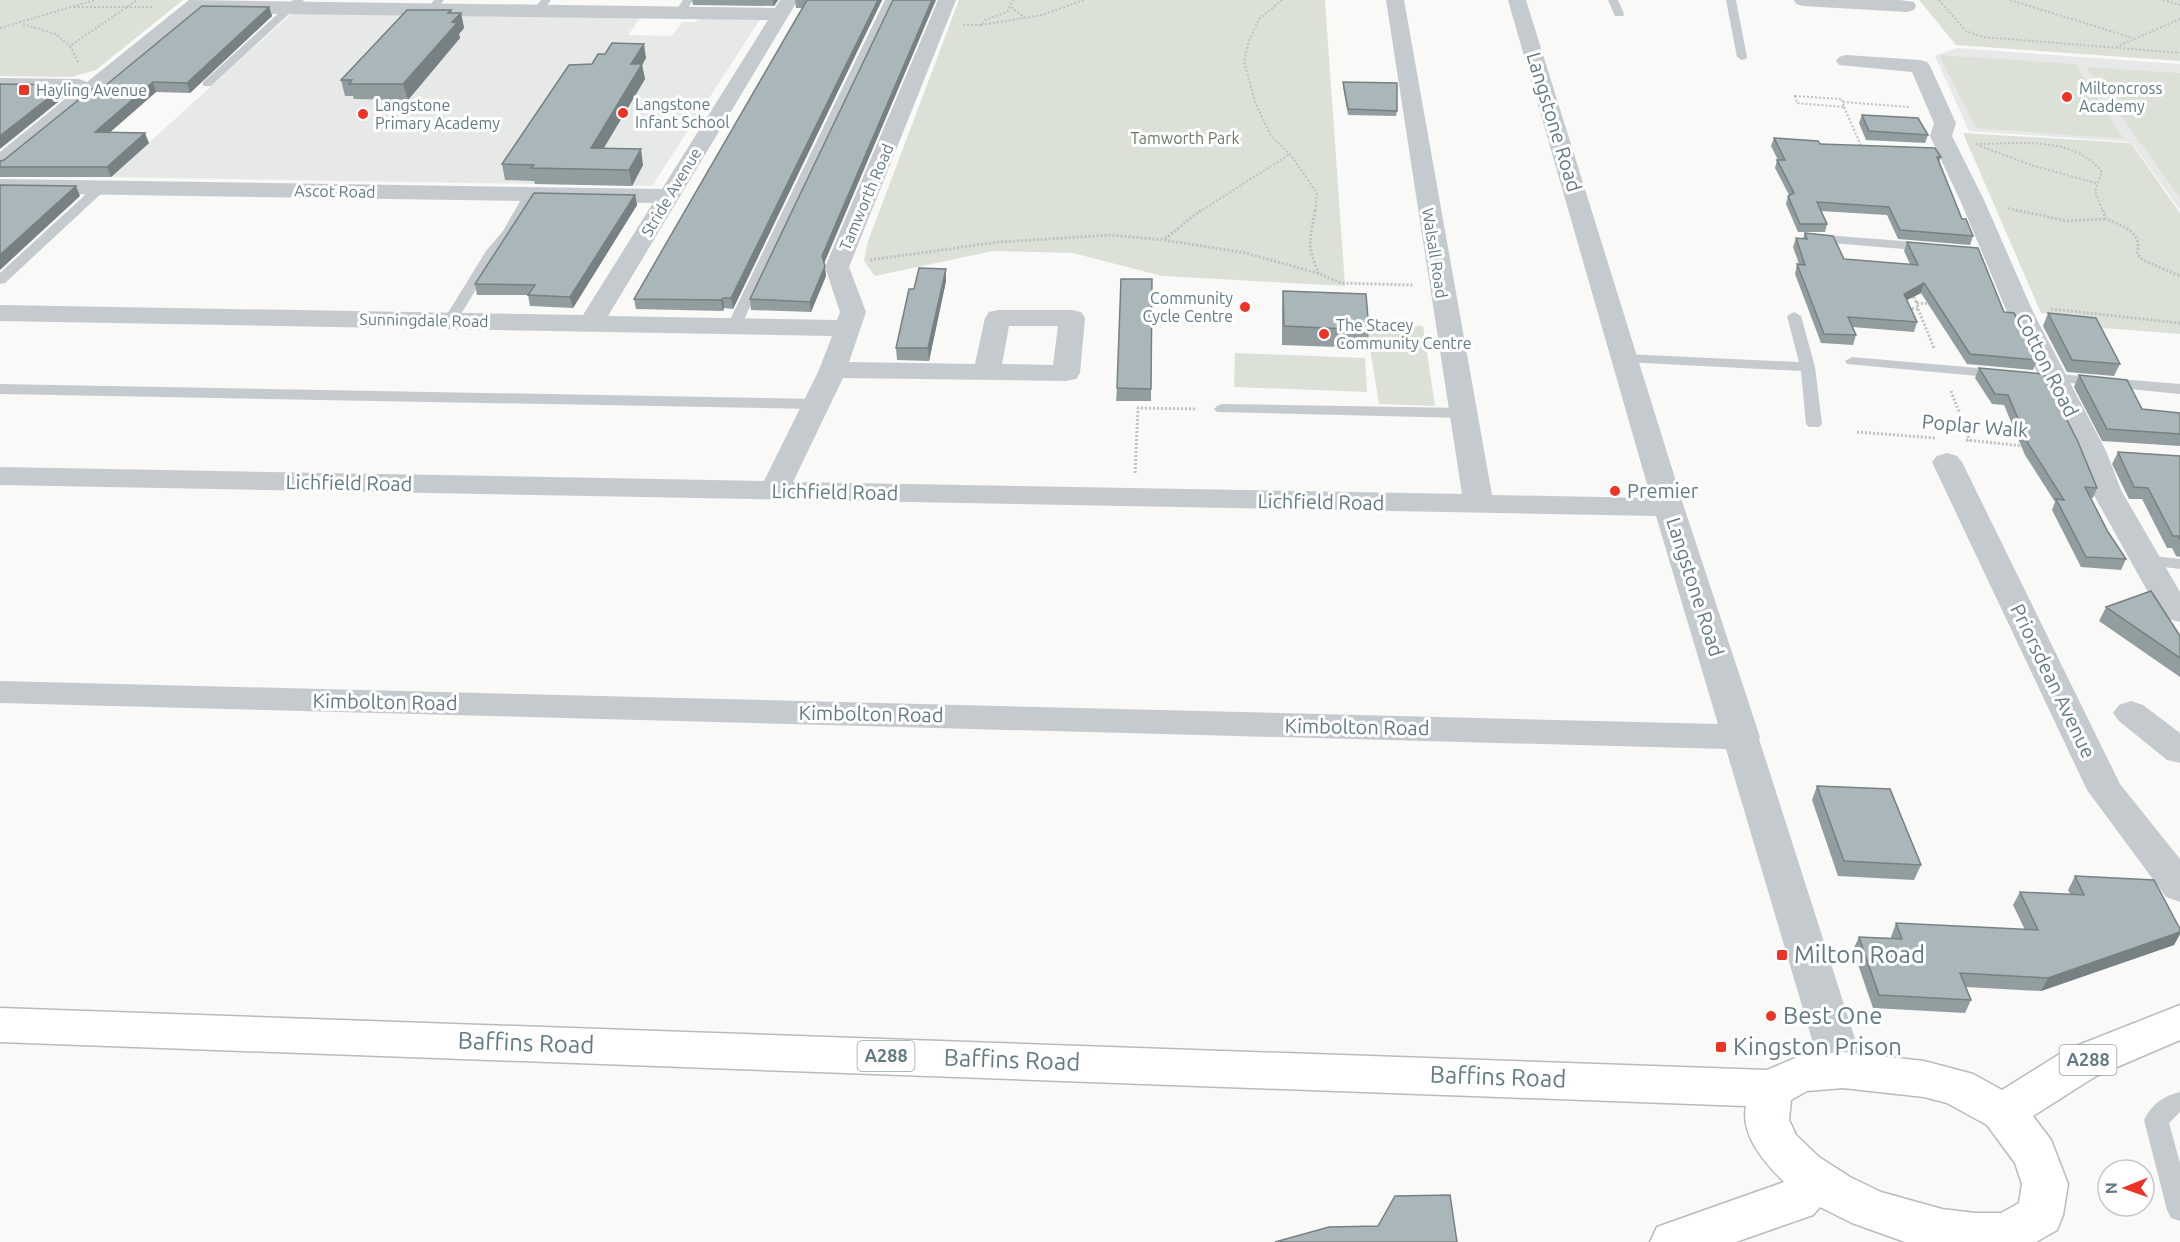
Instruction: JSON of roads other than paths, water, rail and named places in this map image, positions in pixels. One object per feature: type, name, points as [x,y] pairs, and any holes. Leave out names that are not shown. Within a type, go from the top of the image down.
[{"type":"main road","name":"A288","points":[[2003,1112],[2081,1063],[2180,1022]]},
{"type":"main road","name":"Baffins Road","points":[[0,1024],[1772,1089]]},
{"type":"main road","points":[[1843,1070],[1924,1079],[1957,1087],[2003,1112],[2036,1154],[2045,1184],[2040,1215],[2005,1233],[1962,1236],[1918,1226],[1853,1204],[1816,1181],[1780,1152],[1766,1123],[1772,1089],[1800,1074],[1843,1070]]},
{"type":"main road","points":[[1674,1242],[1797,1200],[1816,1181]]},
{"type":"street","name":"Tamworth Road","points":[[774,491],[833,370],[849,328],[854,312],[837,267],[947,0]]},
{"type":"street","name":"Walsall Road","points":[[1395,0],[1479,505]]},
{"type":"street","name":"Langstone Road","points":[[1516,0],[1669,507],[1742,737],[1843,1070]]},
{"type":"street","points":[[1803,0],[1906,6]]},
{"type":"street","points":[[0,163],[196,3],[784,7]]},
{"type":"street","name":"Stride Avenue","points":[[591,323],[784,7]]},
{"type":"street","name":"Cotton Road","points":[[1846,61],[1920,66],[1945,123],[1941,136],[1943,148],[1972,200],[1988,252],[2017,306],[2044,377],[2091,451],[2106,490],[2164,594],[2180,612]]},
{"type":"street","points":[[0,84],[93,86]]},
{"type":"street","name":"Ascot Road","points":[[0,186],[669,196]]},
{"type":"street","name":"Sunningdale Road","points":[[0,313],[849,328]]},
{"type":"street","points":[[833,370],[987,372]]},
{"type":"street","name":"Priorsdean Avenue","points":[[1948,447],[2105,790],[2180,887]]},
{"type":"street","points":[[2091,451],[2124,453]]},
{"type":"street","name":"Lichfield Road","points":[[0,476],[1669,507]]},
{"type":"street","name":"Kimbolton Road","points":[[0,692],[1742,737]]},
{"type":"street","points":[[2132,713],[2180,751]]},
{"type":"lane","points":[[734,326],[890,0]]},
{"type":"lane","points":[[1613,0],[1619,14]]},
{"type":"lane","points":[[1731,0],[1742,57]]},
{"type":"lane","points":[[207,84],[295,4]]},
{"type":"lane","points":[[0,280],[100,188]]},
{"type":"lane","points":[[450,321],[493,251],[509,233],[530,194]]},
{"type":"lane","points":[[1804,237],[1947,249]]},
{"type":"lane","points":[[1794,316],[1808,367],[1814,424]]},
{"type":"lane","points":[[1625,358],[1808,367]]},
{"type":"lane","points":[[1852,360],[2010,374]]},
{"type":"lane","points":[[2044,377],[2180,389]]},
{"type":"lane","points":[[0,389],[816,404]]},
{"type":"lane","points":[[1222,409],[1463,413]]},
{"type":"lane","points":[[2146,560],[2180,564]]},
{"type":"lane","points":[[2180,1102],[2171,1104],[2156,1120],[2180,1210]]},
{"type":"place","name":"Hayling Avenue","points":[[24,90]]},
{"type":"place","name":"Miltoncross Academy","points":[[2067,97]]},
{"type":"place","name":"Langstone Infant School","points":[[623,113]]},
{"type":"place","name":"Langstone Primary Academy","points":[[363,114]]},
{"type":"place","name":"Community Cycle Centre","points":[[1245,307]]},
{"type":"place","name":"The Stacey Community Centre","points":[[1324,334]]},
{"type":"place","name":"Premier","points":[[1615,491]]},
{"type":"place","name":"Milton Road","points":[[1782,955]]},
{"type":"place","name":"Best One","points":[[1771,1016]]},
{"type":"place","name":"Kingston Prison","points":[[1721,1047]]},
{"type":"park label","name":"Tamworth Park","points":[[1185,138]]}]
